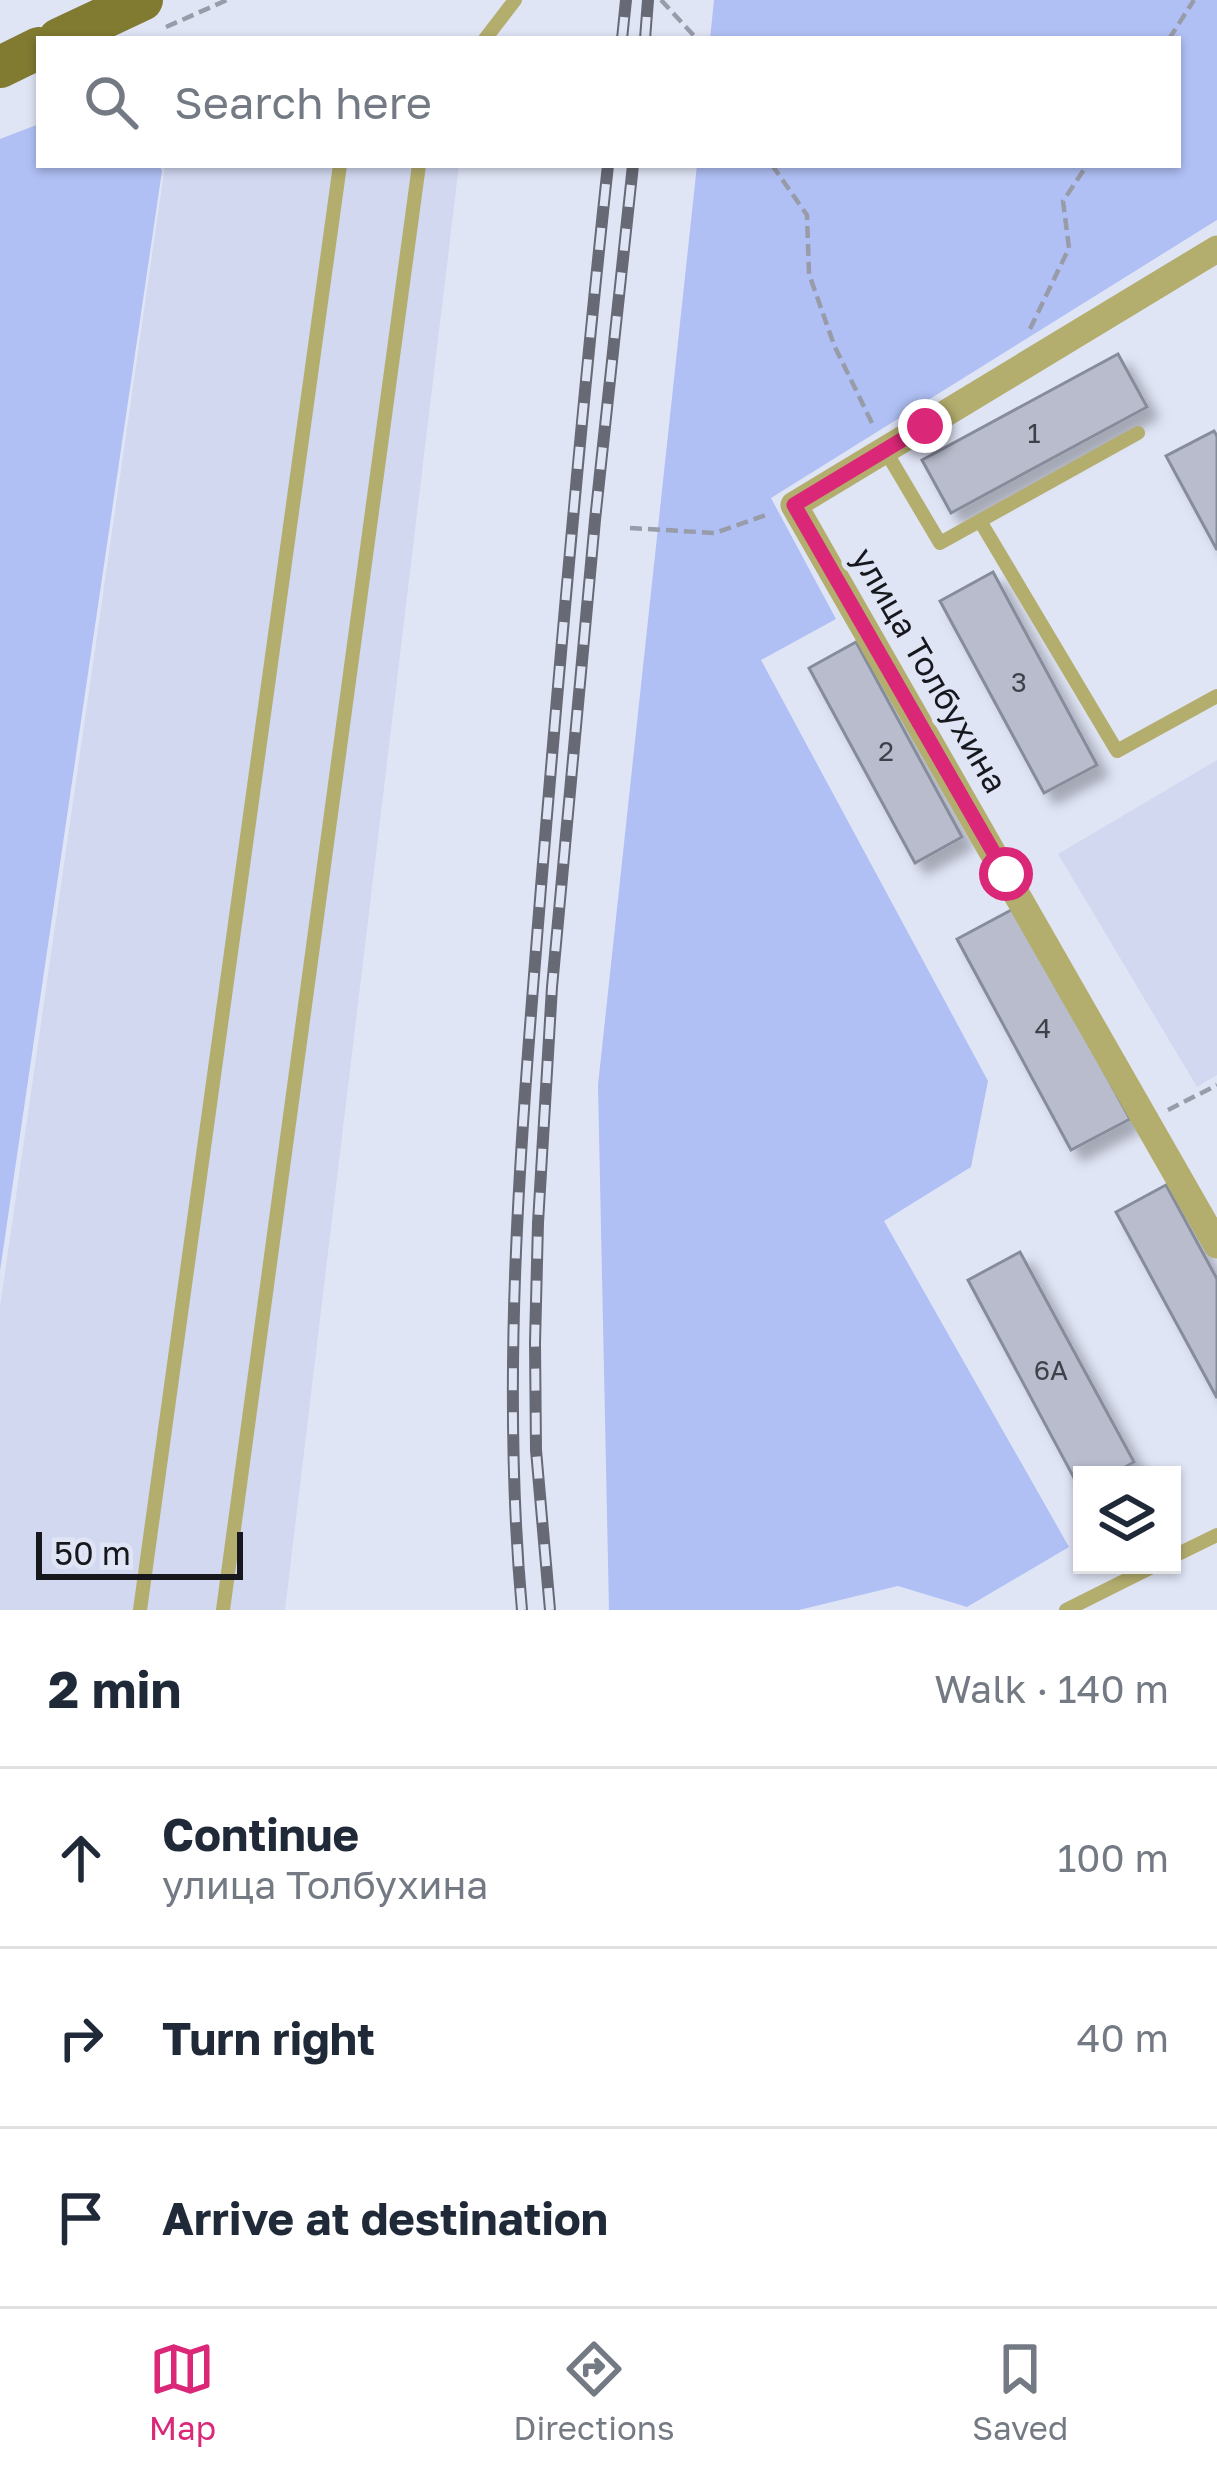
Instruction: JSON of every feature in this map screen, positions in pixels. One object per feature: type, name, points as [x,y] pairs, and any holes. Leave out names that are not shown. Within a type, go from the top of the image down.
[{"type":"main road","points":[[71,36],[152,15]]},
{"type":"main road","points":[[0,67],[36,50]]},
{"type":"street","points":[[794,505],[1217,249]]},
{"type":"street","name":"улица Толбухина","points":[[794,505],[1217,1245]]},
{"type":"lane","points":[[486,36],[515,0]]},
{"type":"lane","points":[[140,1610],[340,168]]},
{"type":"lane","points":[[223,1610],[419,168]]},
{"type":"lane","points":[[885,450],[940,543],[1138,433]]},
{"type":"lane","points":[[980,521],[1118,751],[1217,696]]},
{"type":"lane","points":[[1181,1553],[1217,1535]]},
{"type":"lane","points":[[1066,1610],[1138,1574]]},
{"type":"path","points":[[152,15],[227,0]]},
{"type":"path","points":[[661,0],[694,36]]},
{"type":"path","points":[[1170,36],[1194,0]]},
{"type":"path","points":[[774,168],[807,215],[809,274],[833,345],[885,450]]},
{"type":"path","points":[[1006,377],[1070,248],[1063,201],[1085,168]]},
{"type":"path","points":[[630,528],[715,533],[794,505]]},
{"type":"path","points":[[1147,1120],[1217,1085]]},
{"type":"shaded area","points":[[714,0],[1217,0],[1217,220],[771,498],[836,619],[761,660],[988,1081],[971,1167],[884,1221],[1069,1547],[967,1607],[898,1586],[799,1610],[609,1610],[598,1085],[697,168],[1181,168],[1181,36],[710,36]]},
{"type":"shaded area","points":[[36,125],[36,168],[162,171],[0,1271],[0,139]]},
{"type":"shaded area","points":[[165,168],[459,168],[285,1610],[0,1610],[0,1307]]},
{"type":"shaded area","points":[[1217,760],[1217,1075],[1197,1087],[1058,854]]},
{"type":"building","points":[[1118,354],[1147,407],[951,513],[922,460]]},
{"type":"building","points":[[1214,431],[1217,436],[1217,550],[1166,456]]},
{"type":"building","points":[[993,572],[1097,765],[1044,793],[940,601]]},
{"type":"building","points":[[856,642],[962,837],[915,863],[809,668]]},
{"type":"building","points":[[1015,908],[1130,1119],[1071,1150],[957,939]]},
{"type":"building","points":[[1166,1185],[1217,1279],[1217,1398],[1116,1212]]},
{"type":"building","points":[[1020,1252],[1134,1462],[1073,1466],[1073,1476],[968,1280]]},
{"type":"railway","points":[[622,36],[626,0]]},
{"type":"railway","points":[[645,36],[648,0]]},
{"type":"railway","points":[[522,1610],[513,1429],[521,1158],[564,616],[608,168]]},
{"type":"railway","points":[[550,1610],[536,1450],[538,1223],[552,987],[633,168]]},
{"type":"route","points":[[925,426],[794,505],[1006,874]]}]
